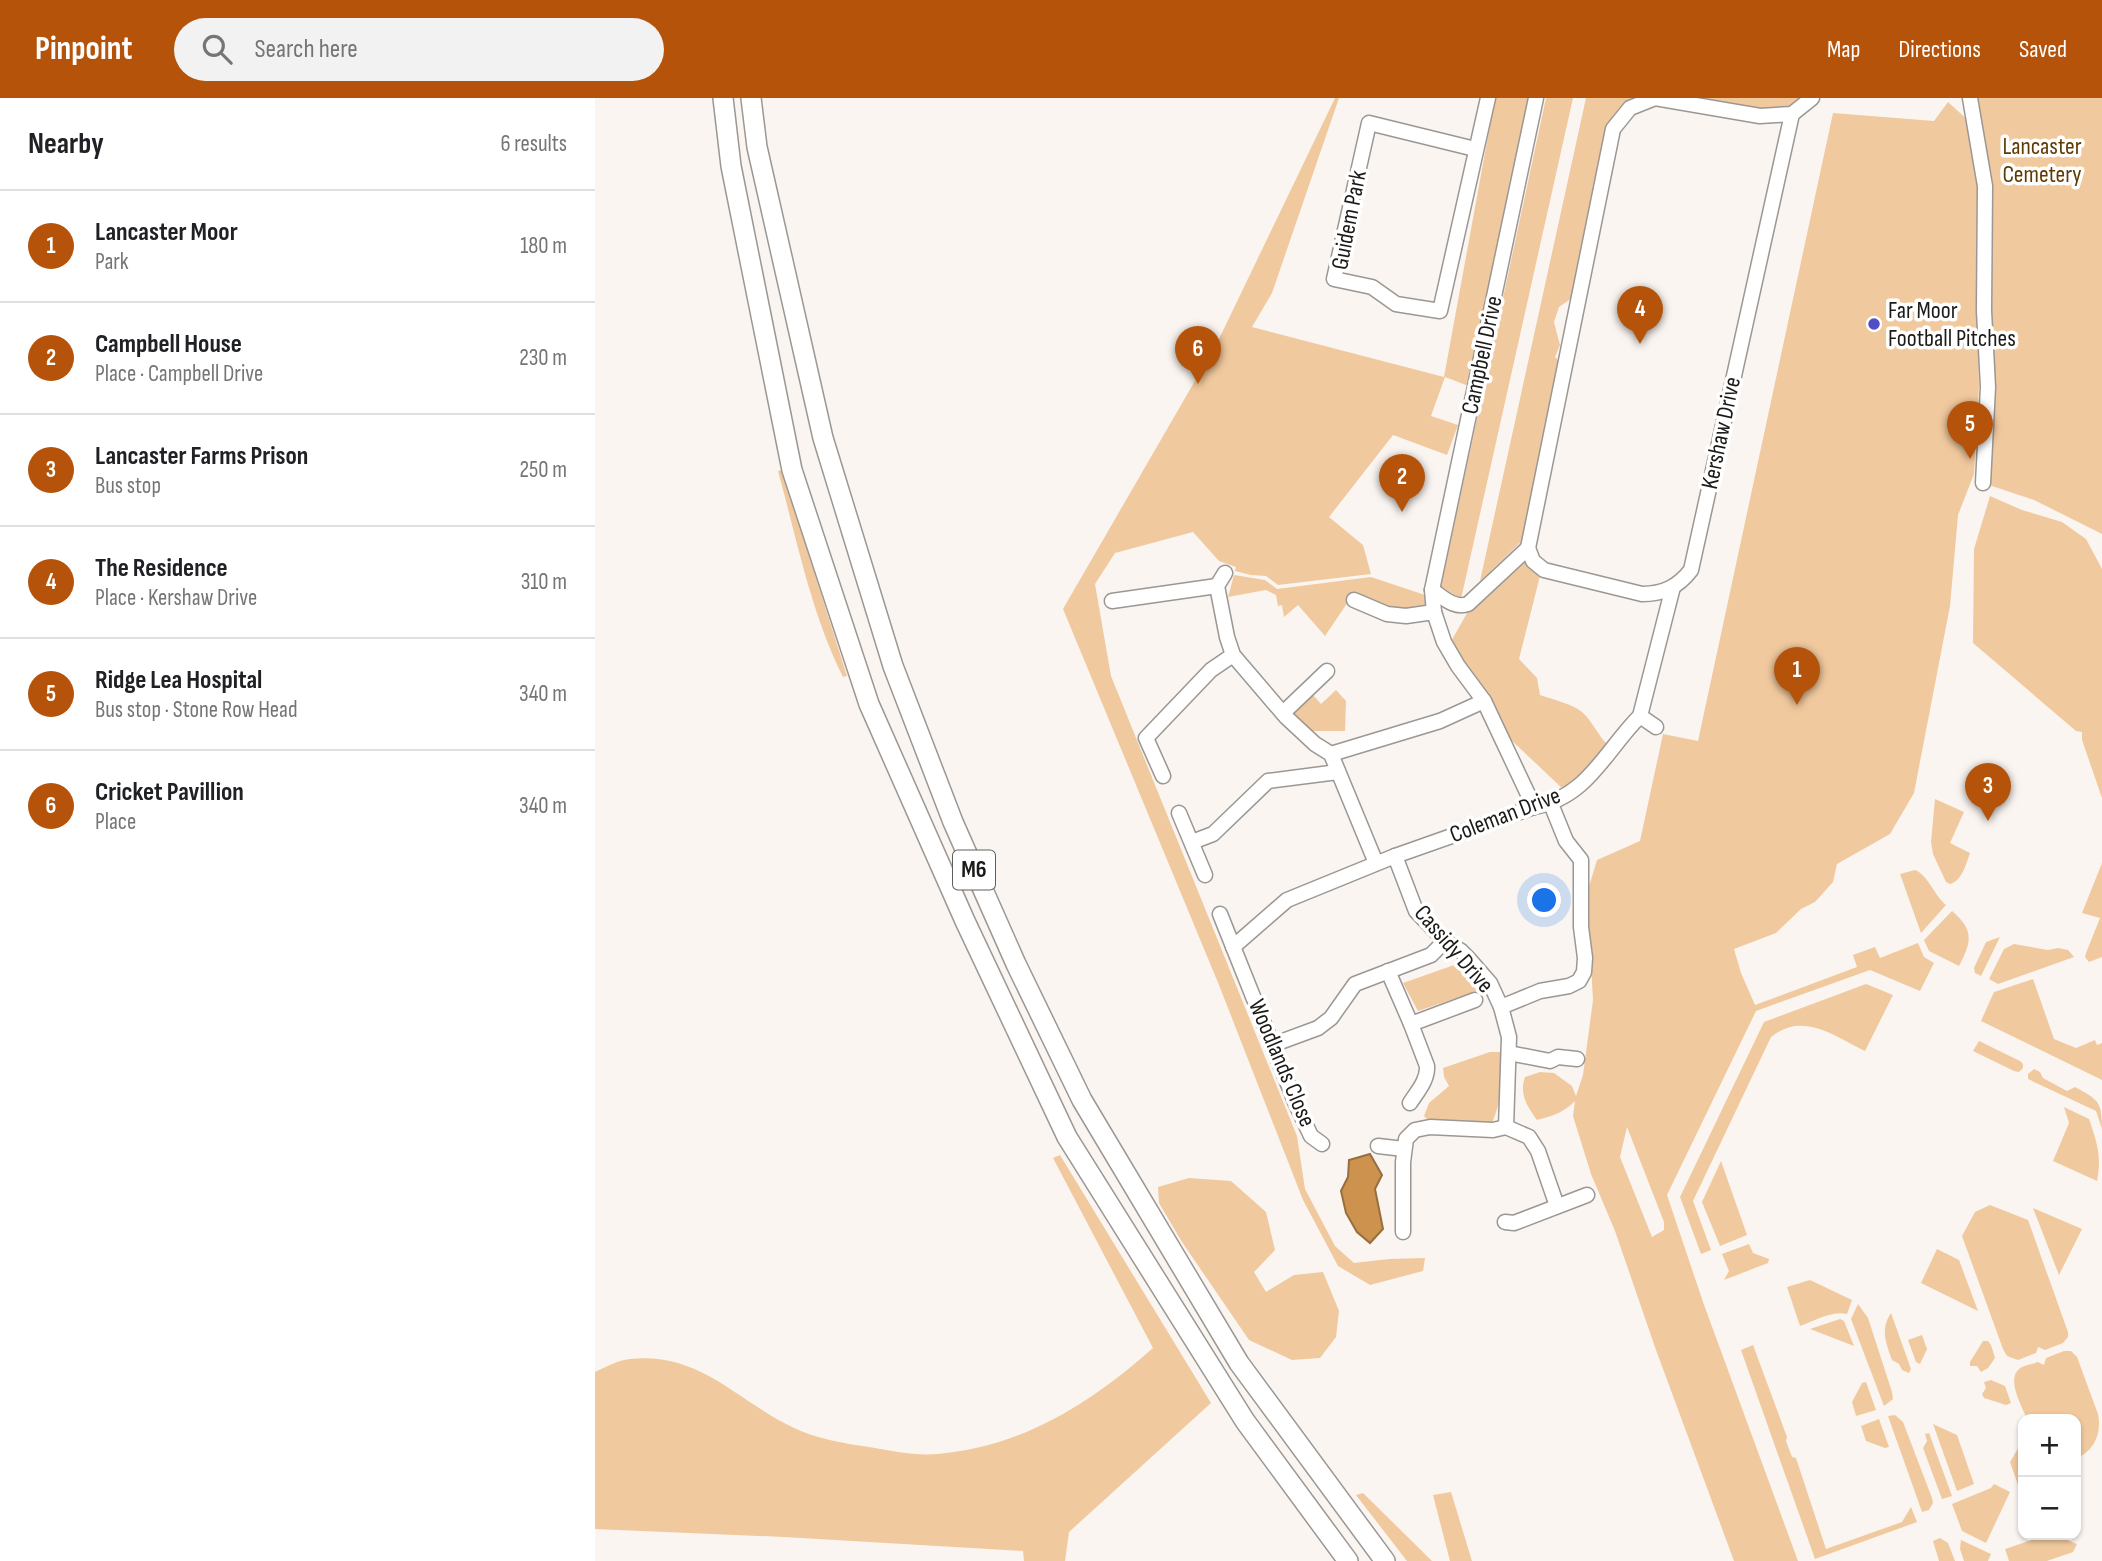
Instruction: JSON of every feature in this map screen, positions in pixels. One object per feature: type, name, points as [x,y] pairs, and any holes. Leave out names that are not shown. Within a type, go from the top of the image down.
[{"type":"highway","name":"M6","points":[[723,98],[731,166],[792,470],[869,704],[965,921],[1067,1137],[1245,1421],[1348,1561]]},
{"type":"highway","name":"M6","points":[[751,98],[757,147],[823,438],[893,666],[953,822],[1016,964],[1083,1100],[1239,1363],[1385,1561]]},
{"type":"street","name":"Guidem Park","points":[[1475,149],[1369,123],[1334,279],[1372,287],[1396,304],[1440,311],[1488,98]]},
{"type":"street","name":"Campbell Drive","points":[[1534,807],[1484,701],[1444,642],[1434,612],[1431,590],[1536,98]]},
{"type":"street","points":[[1673,587],[1659,594],[1642,594],[1558,574],[1544,570],[1533,561],[1528,548],[1613,129],[1630,108],[1655,98],[1760,116],[1792,114],[1812,98]]},
{"type":"street","points":[[1970,98],[1985,187],[1984,311],[1988,387],[1983,483]]},
{"type":"street","name":"Kershaw Drive","points":[[1673,587],[1691,570],[1792,114]]},
{"type":"street","points":[[1431,590],[1453,604],[1461,607],[1468,604],[1528,548]]},
{"type":"street","points":[[1225,573],[1217,586],[1233,655],[1283,713],[1315,744],[1331,754],[1376,863]]},
{"type":"street","points":[[1112,601],[1217,586]]},
{"type":"street","name":"Coleman Drive","points":[[1233,947],[1287,900],[1395,856],[1534,807],[1551,804],[1587,780],[1640,716],[1673,587]]},
{"type":"street","points":[[1354,600],[1387,614],[1406,616],[1434,612]]},
{"type":"street","points":[[1163,776],[1146,738],[1211,670],[1233,655]]},
{"type":"street","points":[[1283,713],[1327,671]]},
{"type":"street","points":[[1331,754],[1440,721],[1484,701]]},
{"type":"street","points":[[1640,716],[1656,727]]},
{"type":"street","points":[[1315,744],[1370,743]]},
{"type":"street","points":[[1192,842],[1213,834],[1268,781],[1338,772]]},
{"type":"street","points":[[1501,1007],[1540,991],[1569,986],[1579,981],[1584,972],[1581,860],[1566,841],[1551,804]]},
{"type":"street","points":[[1179,813],[1205,875]]},
{"type":"street","name":"Cassidy Drive","points":[[1395,856],[1416,911],[1445,941],[1469,959],[1490,983],[1501,1007],[1509,1037],[1506,1127]]},
{"type":"street","points":[[1220,914],[1233,947]]},
{"type":"street","points":[[1272,1045],[1318,1028],[1331,1017],[1355,984],[1431,955],[1445,941]]},
{"type":"street","name":"Woodlands Close","points":[[1233,947],[1296,1104],[1311,1136],[1322,1144]]},
{"type":"street","points":[[1388,971],[1428,1072],[1410,1103]]},
{"type":"street","points":[[1411,1024],[1475,1000]]},
{"type":"street","points":[[1509,1053],[1549,1060],[1558,1057],[1577,1059]]},
{"type":"street","points":[[1403,1232],[1406,1139],[1415,1130],[1430,1127],[1493,1130],[1506,1127],[1529,1137],[1538,1151],[1557,1206]]},
{"type":"street","points":[[1378,1146],[1404,1149]]},
{"type":"street","points":[[1505,1222],[1514,1223],[1587,1195]]},
{"type":"green space","points":[[1335,98],[1339,98],[1272,293],[1252,327],[1444,377],[1495,98],[1529,98],[1470,381],[1466,385],[1445,377],[1431,416],[1458,425],[1447,455],[1393,435],[1329,517],[1363,545],[1371,574],[1278,585],[1266,576],[1235,571],[1236,567],[1219,561],[1193,532],[1115,553],[1095,584],[1111,676],[1297,1136],[1305,1189],[1335,1246],[1354,1263],[1425,1258],[1423,1271],[1370,1285],[1338,1266],[1303,1200],[1219,985],[1063,609],[1218,341]]},
{"type":"green space","points":[[1546,98],[1573,98],[1461,599],[1441,586]]},
{"type":"green space","points":[[1586,98],[1643,98],[1608,127],[1572,298],[1559,307],[1554,322],[1560,345],[1555,357],[1560,362],[1521,542],[1480,581]]},
{"type":"green space","points":[[1680,98],[1802,98],[1790,109],[1760,112]]},
{"type":"green space","name":"Lancaster Cemetery","points":[[1970,98],[2102,98],[2102,534],[2034,500],[1983,483],[1985,187]]},
{"type":"green space","points":[[1948,102],[1970,122],[1978,194],[1976,254],[1979,386],[1974,474],[1958,515],[1950,606],[1914,793],[1890,834],[1837,864],[1833,882],[1815,902],[1801,909],[1776,933],[1734,949],[1755,1005],[1857,967],[1853,955],[1875,947],[1880,958],[1918,943],[1924,957],[1934,963],[1920,991],[1870,970],[1756,1011],[1667,1195],[1703,1302],[1798,1561],[1734,1561],[1615,1231],[1591,1174],[1573,1116],[1575,1101],[1558,1113],[1537,1120],[1525,1100],[1523,1083],[1525,1077],[1540,1072],[1554,1073],[1572,1086],[1576,1096],[1583,1075],[1593,1000],[1587,893],[1597,860],[1640,841],[1663,734],[1698,741],[1833,113],[1934,121]],"holes":[[[1627,1127],[1664,1222],[1664,1230],[1652,1237],[1620,1157]]]},
{"type":"green space","points":[[782,470],[847,676],[843,677],[813,602],[778,471]]},
{"type":"green space","points":[[1990,496],[2022,510],[2062,522],[2086,539],[2102,569],[2102,798],[2082,740],[2082,732],[2076,731],[1973,643],[1974,549]]},
{"type":"green space","points":[[1524,559],[1540,576],[1519,659],[1537,678],[1540,695],[1579,709],[1607,744],[1576,780],[1563,789],[1510,739],[1450,643],[1470,608]]},
{"type":"green space","points":[[1234,575],[1265,580],[1277,589],[1371,577],[1425,595],[1429,606],[1409,609],[1390,607],[1354,593],[1325,636],[1298,605],[1284,617],[1282,605],[1278,606],[1276,595],[1266,590],[1228,597]]},
{"type":"green space","points":[[1336,690],[1346,701],[1345,731],[1308,731],[1291,713],[1313,695],[1321,704]]},
{"type":"green space","points":[[1935,799],[1964,812],[1950,843],[1970,853],[1961,876],[1950,884],[1946,882],[1933,854],[1931,842]]},
{"type":"green space","points":[[2102,863],[2102,957],[2089,962],[2085,957],[2086,953],[2100,918],[2082,913]]},
{"type":"green space","points":[[1915,870],[1924,876],[1946,905],[1921,933],[1900,874]]},
{"type":"green space","points":[[1952,911],[1964,924],[1969,936],[1959,966],[1929,951],[1924,940]]},
{"type":"green space","points":[[2000,937],[1981,976],[1975,973],[1974,968],[1986,942]]},
{"type":"green space","points":[[2014,944],[2048,950],[2068,950],[2074,957],[1998,984],[1989,979],[2004,949]]},
{"type":"green space","points":[[1457,964],[1470,977],[1477,991],[1418,1011],[1403,983]]},
{"type":"green space","points":[[2033,979],[2054,1039],[2076,1048],[2095,1040],[2097,1045],[2102,1043],[2102,1080],[1981,1021],[1994,992]]},
{"type":"green space","points":[[1866,984],[1893,995],[1865,1051],[1830,1033],[1807,1026],[1795,1026],[1771,1037],[1693,1201],[1711,1250],[1701,1254],[1680,1197],[1764,1022]]},
{"type":"green space","points":[[1979,1041],[2020,1061],[2023,1068],[2019,1072],[2014,1071],[1973,1051]]},
{"type":"green space","points":[[1490,1052],[1502,1052],[1500,1097],[1492,1123],[1477,1130],[1437,1129],[1424,1116],[1429,1103],[1449,1086],[1443,1068]]},
{"type":"green space","points":[[2034,1069],[2040,1072],[2043,1078],[2067,1091],[2075,1087],[2094,1099],[2100,1107],[2102,1129],[2096,1111],[2028,1079],[2028,1074]]},
{"type":"green space","points":[[2064,1107],[2089,1119],[2098,1150],[2097,1181],[2053,1161],[2069,1123]]},
{"type":"green space","points":[[1060,1155],[1211,1403],[1069,1532],[1065,1561],[1024,1561],[1023,1551],[595,1529],[595,1372],[621,1361],[655,1359],[677,1363],[716,1380],[801,1431],[839,1442],[912,1454],[969,1450],[1027,1432],[1080,1404],[1129,1368],[1153,1348],[1053,1158]]},
{"type":"green space","points":[[1721,1161],[1747,1235],[1720,1246],[1702,1202]]},
{"type":"green space","points":[[1189,1178],[1231,1181],[1266,1212],[1275,1250],[1254,1272],[1266,1292],[1294,1275],[1323,1272],[1339,1311],[1336,1337],[1320,1358],[1292,1360],[1249,1340],[1182,1242],[1159,1203],[1158,1187]]},
{"type":"green space","points":[[1990,1205],[2028,1220],[2068,1332],[2063,1343],[2045,1350],[2038,1347],[2036,1353],[2018,1360],[2007,1356],[2003,1349],[1962,1236],[1975,1212]]},
{"type":"green space","points":[[2033,1208],[2082,1229],[2059,1275]]},
{"type":"green space","points":[[1749,1244],[1753,1253],[1769,1259],[1768,1263],[1724,1280],[1729,1271],[1722,1254]]},
{"type":"green space","points":[[1937,1249],[1959,1260],[1978,1311],[1921,1283]]},
{"type":"green space","points":[[1810,1280],[1852,1300],[1847,1314],[1829,1315],[1800,1326],[1787,1287]]},
{"type":"green space","points":[[1858,1304],[1868,1318],[1892,1392],[1893,1399],[1884,1406],[1851,1319]]},
{"type":"green space","points":[[1891,1313],[1911,1369],[1909,1373],[1892,1360],[1888,1348],[1885,1330]]},
{"type":"green space","points":[[1840,1319],[1844,1321],[1854,1346],[1810,1329]]},
{"type":"green space","points":[[1922,1335],[1927,1349],[1920,1364],[1916,1362],[1908,1340]]},
{"type":"green space","points":[[1983,1341],[1988,1341],[1991,1345],[1995,1358],[1988,1368],[1981,1372],[1977,1366],[1970,1366],[1970,1362]]},
{"type":"green space","points":[[1753,1345],[1792,1457],[1796,1458],[1826,1549],[1902,1522],[1911,1507],[1917,1522],[1815,1559],[1741,1350]]},
{"type":"green space","points":[[2064,1351],[2071,1351],[2077,1357],[2098,1414],[2098,1435],[2092,1447],[2081,1456],[2081,1414],[2025,1414],[2018,1399],[2014,1384],[2017,1372],[2022,1367],[2038,1362],[2044,1365],[2046,1358]]},
{"type":"green space","points":[[1991,1380],[2005,1386],[2011,1403],[2006,1405],[1984,1398],[1984,1382]]},
{"type":"green space","points":[[1866,1382],[1876,1410],[1856,1416],[1852,1402],[1862,1383]]},
{"type":"green space","points":[[1895,1415],[1903,1422],[1932,1498],[1933,1503],[1929,1510],[1922,1512],[1888,1416]]},
{"type":"green space","points":[[1879,1419],[1889,1447],[1866,1441],[1861,1426]]},
{"type":"green space","points":[[1933,1424],[1957,1435],[1974,1484],[1957,1491]]},
{"type":"green space","points":[[1929,1433],[1952,1496],[1942,1499],[1923,1448],[1927,1441],[1925,1434]]},
{"type":"green space","points":[[2018,1448],[2018,1485],[2010,1462]]},
{"type":"green space","points":[[1994,1484],[2010,1492],[1986,1543],[1962,1531],[1952,1504],[1991,1488]]},
{"type":"green space","points":[[1451,1492],[1472,1561],[1450,1561],[1433,1495]]},
{"type":"green space","points":[[1363,1493],[1432,1561],[1407,1561],[1356,1495]]},
{"type":"green space","points":[[1940,1538],[1948,1543],[1955,1561],[1939,1561],[1933,1541]]},
{"type":"green space","points":[[1961,1540],[1991,1554],[1988,1561],[1964,1561],[1960,1549]]},
{"type":"green space","points":[[2032,1540],[2067,1540],[2077,1544],[2073,1552],[2047,1561],[2009,1561],[2005,1549]]},
{"type":"shaded area","points":[[1370,1154],[1382,1175],[1375,1189],[1383,1229],[1370,1243],[1357,1232],[1346,1213],[1341,1191],[1348,1177],[1349,1160]]},
{"type":"place","name":"Far Moor Football Pitches","points":[[1874,324]]},
{"type":"place","name":"The Residence","points":[[1640,344]]},
{"type":"place","name":"Cricket Pavillion","points":[[1198,384]]},
{"type":"place","name":"Ridge Lea Hospital","points":[[1970,459]]},
{"type":"place","name":"Campbell House","points":[[1402,512]]},
{"type":"place","name":"Lancaster Moor","points":[[1797,705]]},
{"type":"place","name":"Lancaster Farms Prison","points":[[1988,821]]}]
